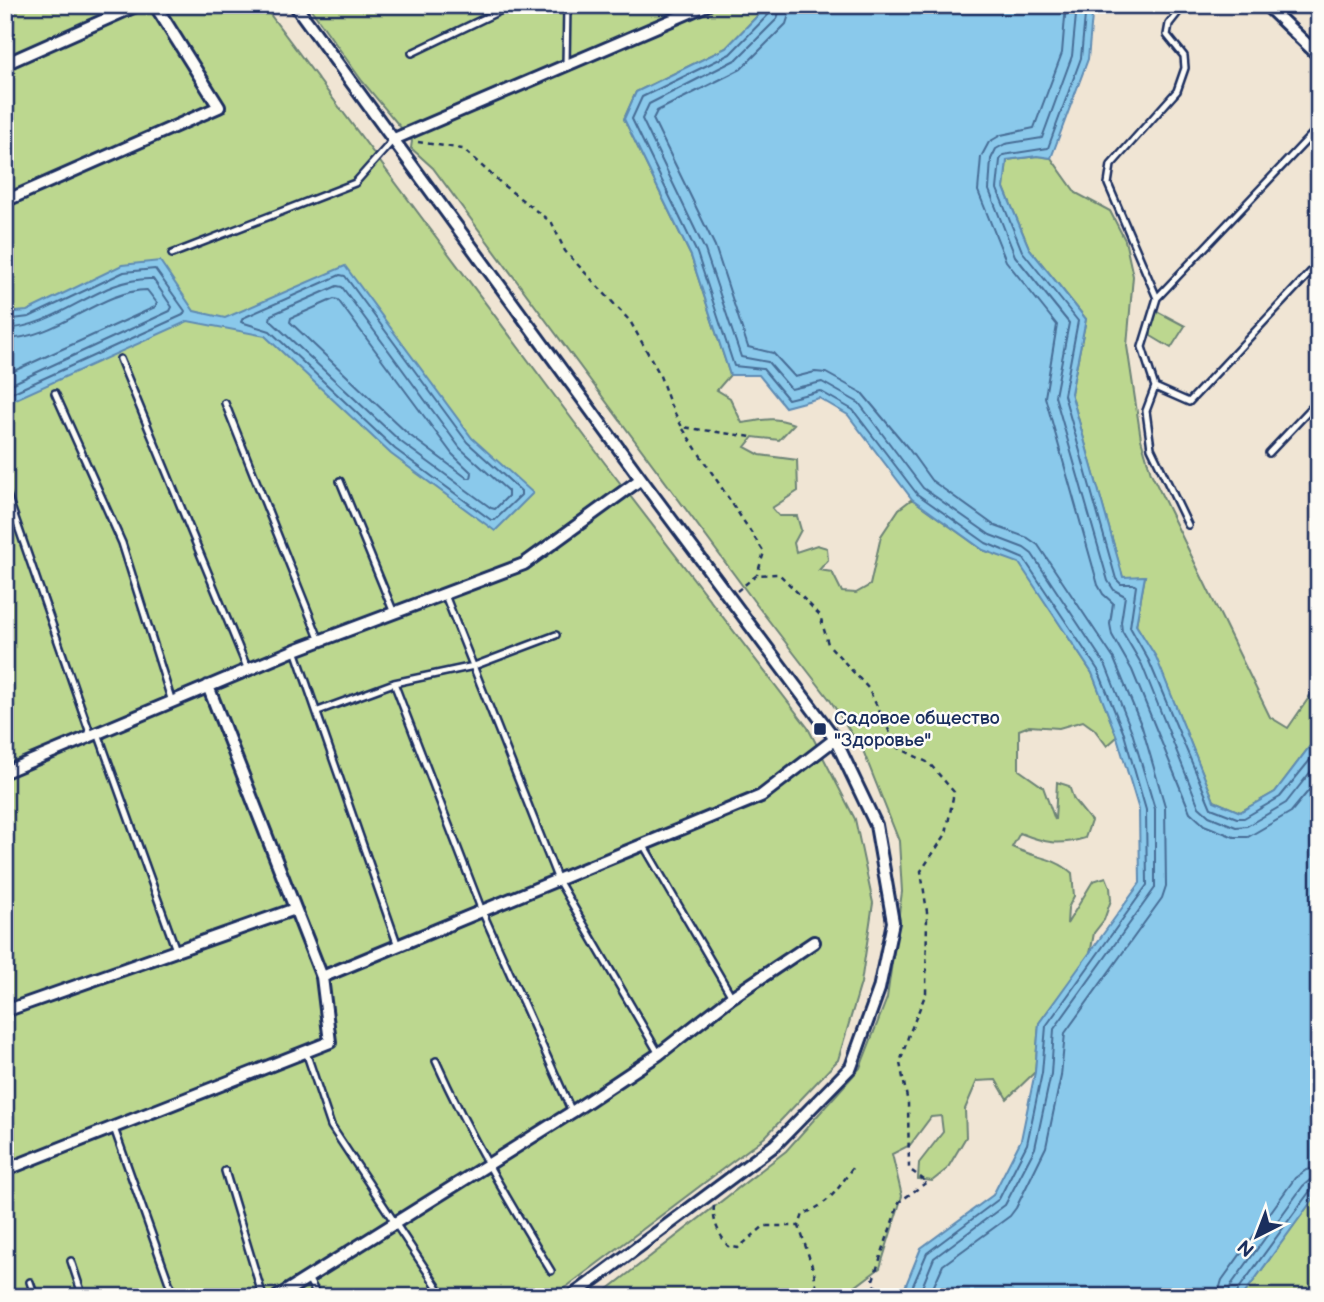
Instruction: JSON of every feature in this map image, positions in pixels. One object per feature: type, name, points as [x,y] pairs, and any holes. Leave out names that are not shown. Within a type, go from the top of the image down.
[{"type":"street","points":[[5,64],[138,5]]},
{"type":"street","points":[[5,201],[219,107],[155,5]]},
{"type":"street","points":[[295,5],[641,479],[835,738],[876,825],[892,922],[879,989],[851,1067],[775,1145],[571,1297]]},
{"type":"street","points":[[394,139],[707,5]]},
{"type":"street","points":[[1266,5],[1319,56]]},
{"type":"street","points":[[5,772],[295,650],[524,564],[641,479]]},
{"type":"street","points":[[5,1170],[330,1042],[322,977],[208,686]]},
{"type":"street","points":[[322,977],[761,796],[835,738]]},
{"type":"street","points":[[5,1011],[295,909]]},
{"type":"street","points":[[276,1297],[572,1112],[659,1054],[733,997],[814,942]]},
{"type":"lane","points":[[412,53],[512,5]]},
{"type":"lane","points":[[566,66],[567,5]]},
{"type":"lane","points":[[1157,298],[1108,184],[1111,165],[1177,91],[1185,68],[1184,56],[1167,35],[1169,24],[1184,5]]},
{"type":"lane","points":[[1188,525],[1151,448],[1146,411],[1155,387],[1142,347],[1157,298],[1319,127]]},
{"type":"lane","points":[[172,254],[355,183],[394,139]]},
{"type":"lane","points":[[1155,387],[1189,402],[1319,263]]},
{"type":"lane","points":[[120,359],[248,670]]},
{"type":"lane","points":[[55,393],[122,543],[172,702]]},
{"type":"lane","points":[[1269,453],[1319,400]]},
{"type":"lane","points":[[225,403],[320,641]]},
{"type":"lane","points":[[340,481],[394,613]]},
{"type":"lane","points":[[5,489],[176,950]]},
{"type":"lane","points":[[444,594],[558,880],[659,1054]]},
{"type":"lane","points":[[318,711],[394,683],[474,666],[556,635]]},
{"type":"lane","points":[[295,650],[398,946]]},
{"type":"lane","points":[[394,683],[482,911],[572,1112]]},
{"type":"lane","points":[[643,845],[733,997]]},
{"type":"lane","points":[[306,1052],[331,1126],[442,1294]]},
{"type":"lane","points":[[436,1061],[460,1115],[487,1165],[551,1271]]},
{"type":"lane","points":[[113,1127],[174,1297]]},
{"type":"lane","points":[[225,1171],[264,1297]]},
{"type":"lane","points":[[71,1261],[83,1297]]},
{"type":"lane","points":[[308,1278],[318,1297]]},
{"type":"lane","points":[[30,1282],[35,1297]]},
{"type":"path","points":[[394,139],[463,149],[503,185],[552,223],[565,251],[630,321],[659,373],[682,427],[764,552],[757,575]]},
{"type":"path","points":[[682,427],[752,438]]},
{"type":"path","points":[[818,1297],[814,1272],[799,1226],[803,1214],[821,1208],[836,1193],[852,1168]]},
{"type":"path","points":[[716,1189],[713,1214],[721,1237],[728,1246],[738,1248],[764,1226],[799,1226]]},
{"type":"green space","points":[[5,5],[263,5],[604,462],[808,728],[855,819],[873,903],[861,983],[838,1060],[765,1137],[553,1297],[5,1297]]},
{"type":"green space","points":[[308,5],[768,5],[726,48],[636,92],[624,119],[691,256],[730,375],[717,390],[730,398],[742,423],[774,419],[794,424],[779,440],[753,437],[745,447],[760,455],[797,460],[798,491],[772,508],[779,516],[797,516],[801,530],[794,543],[796,552],[817,545],[827,548],[828,560],[819,570],[832,572],[842,592],[856,593],[870,585],[881,536],[899,509],[912,499],[983,550],[1019,562],[1092,673],[1117,737],[1107,746],[1094,729],[1083,721],[1059,728],[1029,726],[1019,730],[1019,770],[1043,787],[1055,820],[1057,782],[1069,786],[1074,800],[1091,821],[1085,838],[1052,842],[1020,833],[1012,847],[1059,864],[1072,873],[1074,896],[1068,908],[1067,924],[1093,881],[1106,877],[1111,900],[1104,920],[1094,933],[1090,954],[1039,1023],[1035,1072],[1007,1099],[996,1080],[977,1081],[965,1109],[966,1137],[947,1169],[932,1181],[918,1179],[919,1163],[943,1132],[941,1116],[931,1117],[910,1145],[892,1154],[902,1196],[880,1268],[855,1287],[858,1297],[598,1297],[786,1151],[860,1068],[887,998],[902,892],[899,841],[864,753],[830,700],[433,168],[411,148],[412,141],[362,81]]},
{"type":"green space","points":[[1037,156],[1051,158],[1076,193],[1110,211],[1125,240],[1133,276],[1127,346],[1141,439],[1151,473],[1270,717],[1288,728],[1319,683],[1319,742],[1310,746],[1275,792],[1240,812],[1214,801],[1156,658],[1136,625],[1145,576],[1123,578],[1071,393],[1086,319],[1029,248],[1004,188],[1007,160]]},
{"type":"green space","points":[[1151,308],[1185,326],[1171,348],[1151,336]]},
{"type":"green space","points":[[1319,1191],[1319,1297],[1242,1297],[1310,1203]]},
{"type":"water","points":[[768,5],[1093,5],[1088,59],[1051,158],[1037,156],[1007,160],[1004,188],[1029,248],[1086,319],[1071,393],[1123,577],[1145,576],[1136,625],[1156,657],[1214,801],[1240,812],[1275,792],[1310,746],[1319,742],[1319,1191],[1242,1297],[901,1297],[921,1248],[993,1195],[1021,1140],[1035,1072],[1039,1023],[1140,883],[1139,810],[1117,737],[1092,673],[1019,563],[983,550],[912,499],[848,415],[819,398],[785,407],[759,375],[730,375],[691,256],[624,119],[636,92],[726,48]]},
{"type":"water","points":[[160,261],[194,311],[225,318],[345,266],[472,438],[533,493],[495,531],[391,454],[265,336],[188,321],[5,404],[5,313],[27,311],[122,265]]},
{"type":"place","name":"Садовое общество \"Здоровье\"","points":[[820,729]]}]
